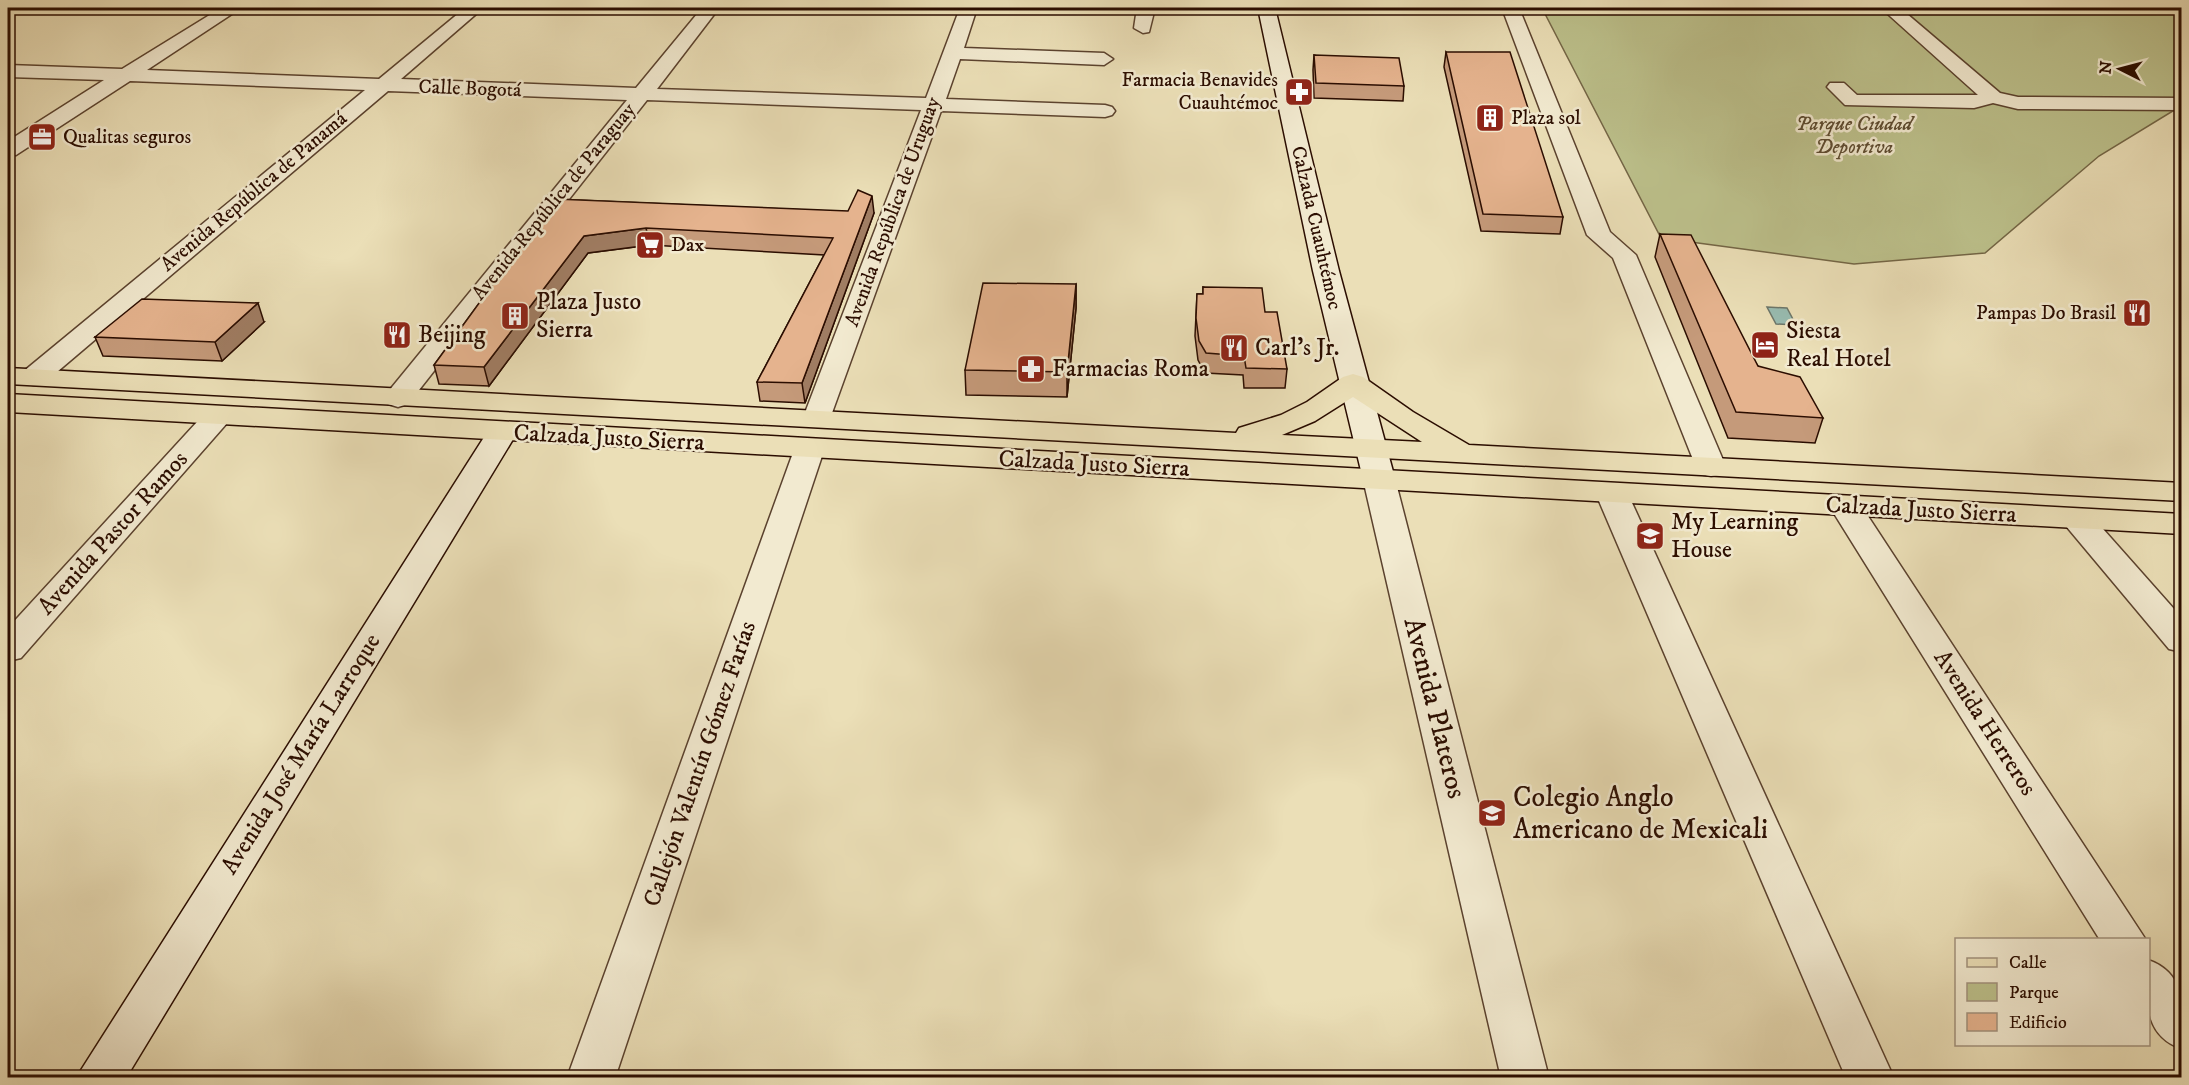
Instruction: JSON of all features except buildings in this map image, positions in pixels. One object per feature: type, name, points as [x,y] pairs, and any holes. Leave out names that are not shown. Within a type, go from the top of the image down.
[{"type":"main road","name":"Calzada Justo Sierra","points":[[16,379],[398,398],[814,434],[1374,464],[1468,454],[2181,492]]},
{"type":"main road","points":[[1209,441],[1288,424],[1326,404],[1353,383],[1383,408],[1422,432],[1468,454]]},
{"type":"main road","name":"Calzada Justo Sierra","points":[[8,403],[646,440],[814,434],[1209,441],[1612,494],[2181,524]]},
{"type":"street","points":[[8,150],[232,8]]},
{"type":"street","name":"Avenida República de Panamá","points":[[16,379],[382,86],[474,8]]},
{"type":"street","name":"Avenida República de Paraguay","points":[[398,398],[638,95],[711,8]]},
{"type":"street","name":"Avenida República de Uruguay","points":[[814,434],[969,8]]},
{"type":"street","points":[[1143,28],[1146,8]]},
{"type":"street","name":"Calzada Cuauhtémoc","points":[[1266,8],[1374,464]]},
{"type":"street","points":[[1510,8],[1599,235],[1624,255],[1711,467]]},
{"type":"street","points":[[1890,8],[1993,97],[2018,103],[2181,104]]},
{"type":"street","points":[[952,53],[1104,59]]},
{"type":"street","name":"Calle Bogotá","points":[[8,71],[1105,111]]},
{"type":"street","points":[[1837,87],[1852,101],[1974,102],[1993,97]]},
{"type":"street","name":"Avenida Pastor Ramos","points":[[8,650],[218,416]]},
{"type":"street","name":"Avenida José María Larroque","points":[[100,1077],[502,431]]},
{"type":"street","name":"Callejón Valentín Gómez Farías","points":[[591,1077],[814,434]]},
{"type":"street","name":"Avenida Plateros","points":[[1374,464],[1526,1077]]},
{"type":"street","points":[[1612,494],[1870,1077]]},
{"type":"street","name":"Avenida Herreros","points":[[1846,507],[2123,938]]},
{"type":"street","points":[[2077,519],[2181,641]]},
{"type":"street","points":[[2150,981],[2181,1029]]},
{"type":"green space","name":"Parque Ciudad Deportiva","points":[[1542,8],[2181,8],[2181,106],[2099,156],[1985,253],[1854,264],[1661,238]]},
{"type":"water","points":[[1767,307],[1787,308],[1796,325],[1776,324]]},
{"type":"place","name":"Farmacia Benavides Cuauhtémoc","points":[[1299,92]]},
{"type":"place","name":"Plaza sol","points":[[1490,118]]},
{"type":"place","name":"Qualitas seguros","points":[[42,137]]},
{"type":"place","name":"Dax","points":[[650,245]]},
{"type":"place","name":"Pampas Do Brasil","points":[[2137,313]]},
{"type":"place","name":"Plaza Justo Sierra","points":[[515,316]]},
{"type":"place","name":"Beijing","points":[[397,335]]},
{"type":"place","name":"Siesta Real Hotel","points":[[1765,345]]},
{"type":"place","name":"Carl's Jr.","points":[[1234,348]]},
{"type":"place","name":"Farmacias Roma","points":[[1031,369]]},
{"type":"place","name":"My Learning House","points":[[1650,536]]},
{"type":"place","name":"Colegio Anglo Americano de Mexicali","points":[[1492,813]]}]
